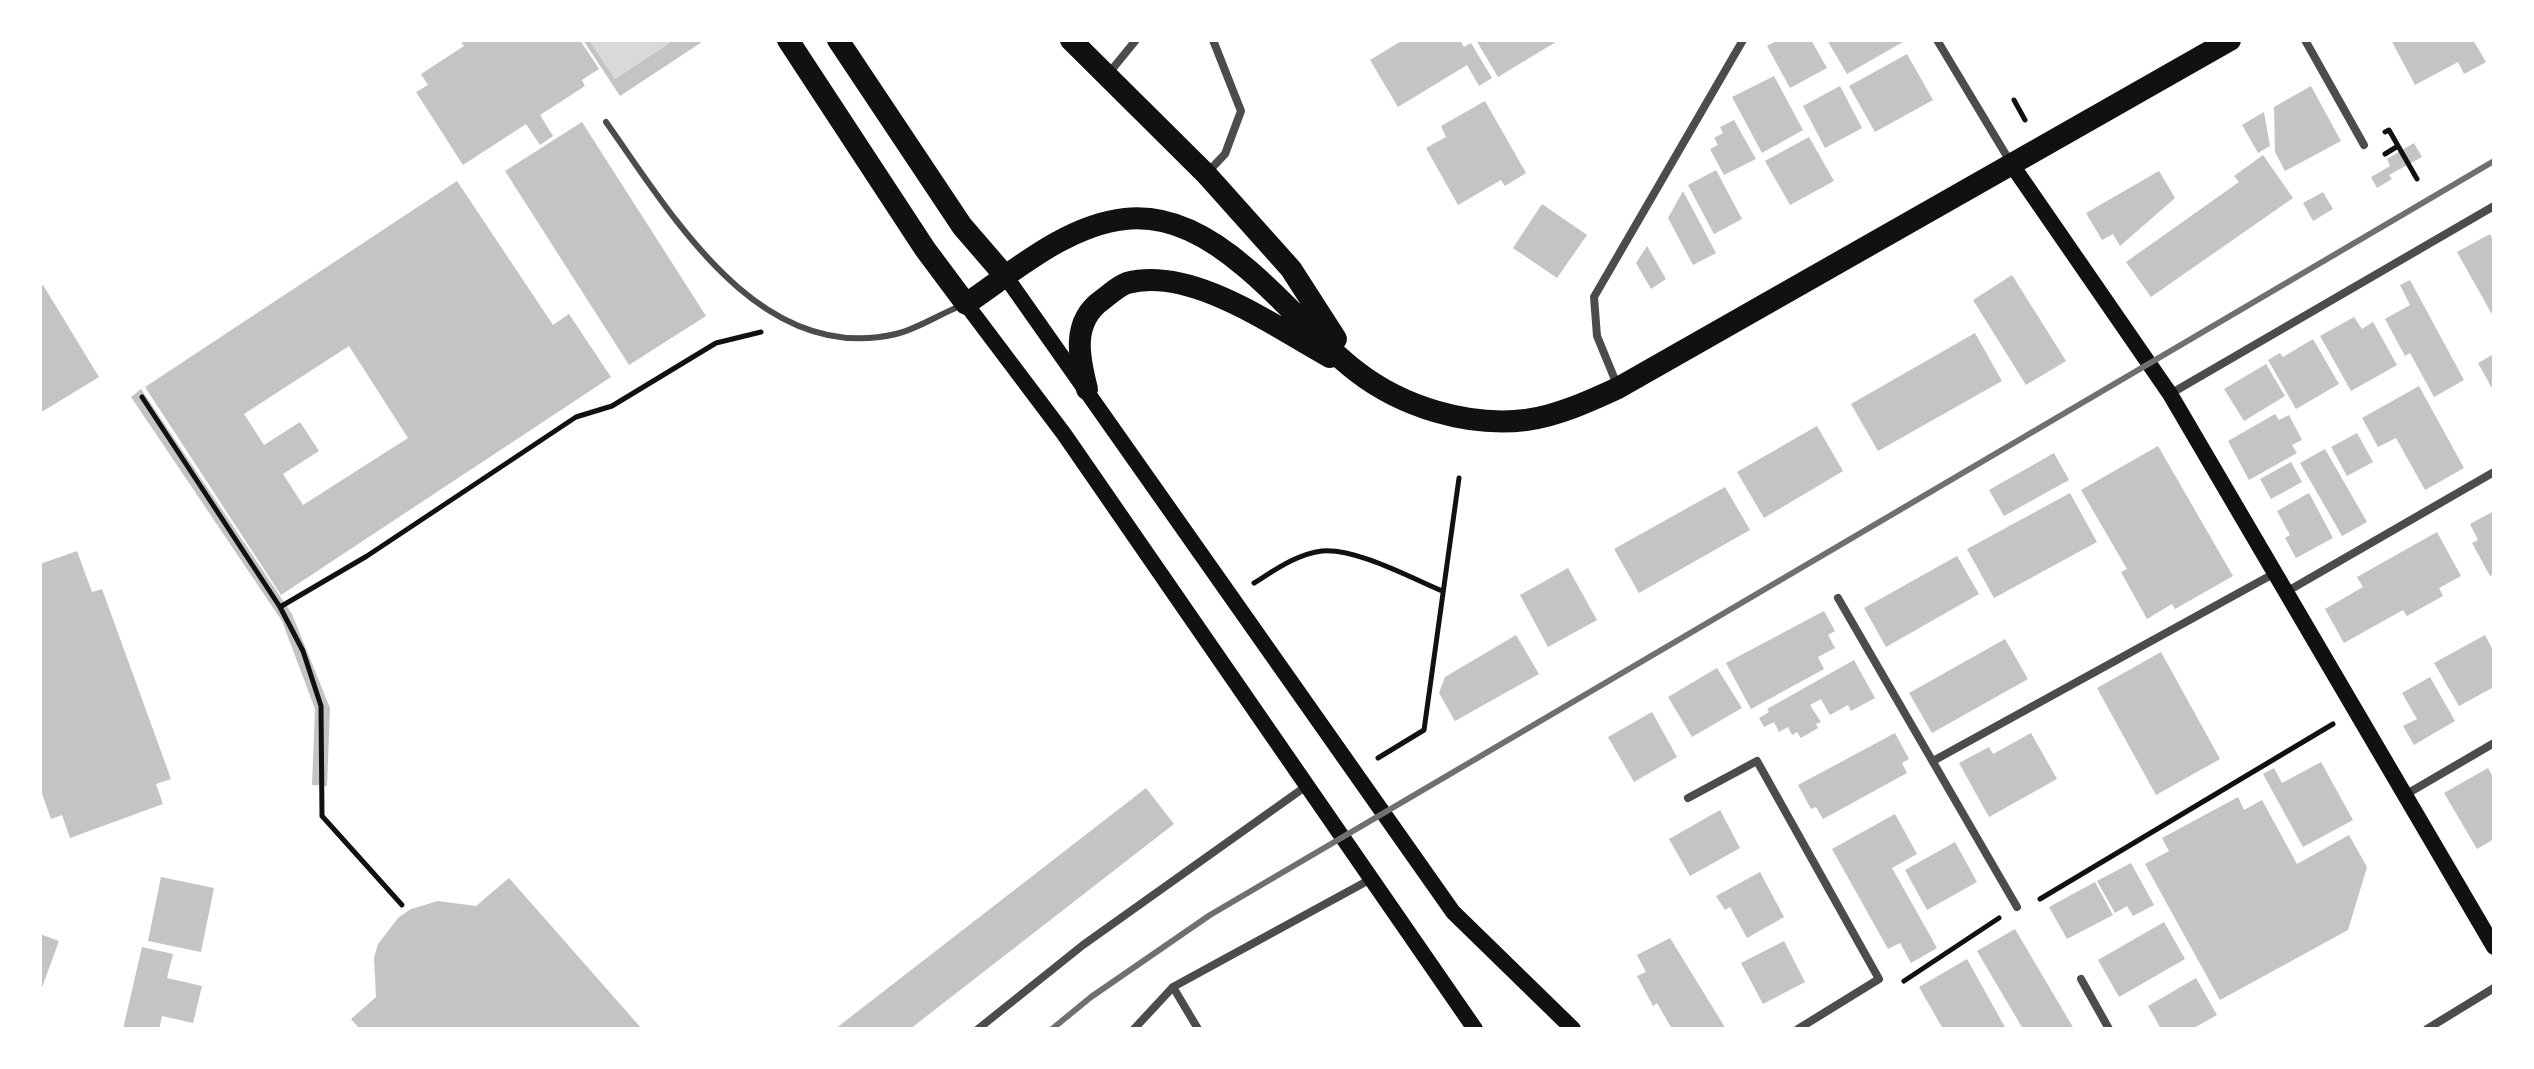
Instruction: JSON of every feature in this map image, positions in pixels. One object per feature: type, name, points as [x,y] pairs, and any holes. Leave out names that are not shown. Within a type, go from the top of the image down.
[{"type":"highway","points":[[788,40],[925,249],[966,304],[1070,236],[1123,219],[1153,218],[1182,226],[1222,248],[1270,287],[1356,371]]},
{"type":"highway","points":[[838,40],[962,226],[1006,277]]},
{"type":"highway","points":[[1071,40],[1206,174],[1291,269],[1356,371]]},
{"type":"highway","points":[[1087,389],[1079,359],[1079,334],[1092,307],[1125,284],[1152,280],[1191,285],[1356,371],[1402,401],[1461,418],[1526,420],[1590,401],[1618,388],[2230,40]]},
{"type":"main road","points":[[2012,165],[2170,394],[2494,947]]},
{"type":"main road","points":[[1006,277],[1453,912],[1573,1029]]},
{"type":"main road","points":[[966,304],[1064,434],[1475,1029]]},
{"type":"street","points":[[1107,75],[1136,40]]},
{"type":"street","points":[[1206,174],[1225,154],[1241,111],[1213,40]]},
{"type":"street","points":[[1618,388],[1597,336],[1594,297],[1743,40]]},
{"type":"street","points":[[1937,40],[2012,165]]},
{"type":"street","points":[[2305,40],[2364,145]]},
{"type":"street","points":[[2170,394],[2494,206]]},
{"type":"street","points":[[2286,592],[2494,472]]},
{"type":"street","points":[[1933,761],[2275,573]]},
{"type":"street","points":[[1838,598],[2017,907]]},
{"type":"street","points":[[2405,795],[2494,743]]},
{"type":"street","points":[[1688,798],[1757,761],[1879,979],[1798,1029]]},
{"type":"street","points":[[978,1029],[1083,945],[1305,787]]},
{"type":"street","points":[[1134,1029],[1173,987],[1371,879]]},
{"type":"street","points":[[2081,979],[2109,1029]]},
{"type":"street","points":[[1173,987],[1198,1029]]},
{"type":"street","points":[[2427,1029],[2494,988]]},
{"type":"lane","points":[[606,122],[675,219],[720,273],[771,314],[806,328],[857,338],[898,334],[966,304]]},
{"type":"path","points":[[2392,135],[2417,179]]},
{"type":"path","points":[[280,607],[367,556],[576,417],[612,406],[716,343],[757,332],[806,328]]},
{"type":"path","points":[[142,397],[280,607],[303,651],[321,706],[322,816],[402,905]]},
{"type":"path","points":[[1370,763],[1424,730],[1459,478]]},
{"type":"path","points":[[1251,584],[1291,560],[1324,551],[1359,557],[1442,591]]},
{"type":"path","points":[[1879,979],[1902,982],[2017,907],[2030,905],[2356,710]]},
{"type":"shaded area","points":[[589,40],[674,40],[615,79]]},
{"type":"building","points":[[460,40],[580,40],[599,69],[582,80],[585,86],[540,115],[553,136],[540,145],[526,124],[463,165],[416,92],[428,85],[421,74],[464,46]]},
{"type":"building","points":[[583,40],[589,40],[615,79],[674,40],[705,40],[620,96]]},
{"type":"building","points":[[1403,40],[1460,40],[1464,47],[1471,43],[1492,78],[1479,86],[1467,65],[1398,107],[1370,60]]},
{"type":"building","points":[[1476,40],[1559,40],[1498,77]]},
{"type":"building","points":[[1778,40],[1811,40],[1827,68],[1790,88],[1767,46]]},
{"type":"building","points":[[1827,40],[1902,40],[1903,42],[1847,74]]},
{"type":"building","points":[[2391,40],[2473,40],[2486,62],[2464,74],[2458,62],[2415,85]]},
{"type":"building","points":[[1907,54],[1933,100],[1875,132],[1849,86]]},
{"type":"building","points":[[1774,76],[1803,130],[1762,153],[1732,97]]},
{"type":"building","points":[[1840,86],[1862,128],[1825,148],[1803,106]]},
{"type":"building","points":[[2311,86],[2341,141],[2285,171],[2275,152],[2274,107]]},
{"type":"building","points":[[1485,101],[1526,173],[1505,186],[1501,180],[1458,205],[1426,148],[1446,137],[1441,126]]},
{"type":"building","points":[[2264,112],[2270,146],[2258,153],[2242,125]]},
{"type":"building","points":[[1734,120],[1756,159],[1724,175],[1710,149],[1718,145],[1714,138],[1723,133],[1720,127]]},
{"type":"building","points":[[582,122],[706,316],[629,365],[505,171]]},
{"type":"building","points":[[1809,137],[1834,181],[1790,205],[1765,161]]},
{"type":"building","points":[[2414,143],[2422,157],[2389,175],[2392,179],[2377,188],[2371,177],[2390,166],[2387,159]]},
{"type":"building","points":[[2263,155],[2293,198],[2151,297],[2126,262],[2239,182],[2234,176]]},
{"type":"building","points":[[1716,170],[1742,219],[1714,234],[1688,185]]},
{"type":"building","points":[[2159,171],[2175,198],[2120,246],[2113,234],[2102,240],[2086,213]]},
{"type":"building","points":[[457,181],[553,325],[569,314],[611,377],[281,595],[145,387]],"holes":[[[349,346],[408,438],[303,505],[283,474],[319,451],[300,422],[264,445],[244,414]]]},
{"type":"building","points":[[1683,191],[1716,253],[1693,265],[1668,218]]},
{"type":"building","points":[[2323,192],[2333,209],[2313,221],[2303,203]]},
{"type":"building","points":[[1542,204],[1587,235],[1557,278],[1513,248]]},
{"type":"building","points":[[2490,234],[2494,242],[2494,318],[2457,252]]},
{"type":"building","points":[[1647,246],[1666,279],[1651,289],[1636,263]]},
{"type":"building","points":[[2012,275],[2066,361],[2026,385],[1973,300]]},
{"type":"building","points":[[2410,280],[2464,380],[2434,397],[2410,353],[2405,356],[2385,319],[2410,305],[2400,285]]},
{"type":"building","points":[[43,285],[99,377],[40,413],[40,287]]},
{"type":"building","points":[[2354,317],[2362,329],[2373,322],[2397,365],[2351,391],[2320,336]]},
{"type":"building","points":[[1975,333],[2002,381],[1878,451],[1851,404]]},
{"type":"building","points":[[2313,339],[2339,384],[2296,409],[2268,360],[2280,353],[2283,357]]},
{"type":"building","points":[[2494,354],[2494,392],[2478,363]]},
{"type":"building","points":[[2266,364],[2285,396],[2244,421],[2224,389]]},
{"type":"building","points":[[2419,386],[2464,468],[2425,490],[2396,438],[2378,447],[2362,418]]},
{"type":"building","points":[[141,389],[292,614],[330,708],[327,786],[312,785],[315,709],[282,621],[131,397]]},
{"type":"building","points":[[2275,414],[2279,420],[2289,415],[2302,440],[2292,445],[2297,453],[2249,480],[2228,441]]},
{"type":"building","points":[[1817,426],[1843,471],[1764,518],[1737,472]]},
{"type":"building","points":[[2357,433],[2373,462],[2347,476],[2331,447]]},
{"type":"building","points":[[2158,446],[2233,576],[2175,609],[2172,604],[2147,619],[2121,572],[2127,569],[2081,490]]},
{"type":"building","points":[[2325,449],[2367,522],[2342,536],[2300,463]]},
{"type":"building","points":[[2054,453],[2069,480],[2004,516],[1989,490]]},
{"type":"building","points":[[2291,462],[2302,482],[2271,499],[2260,479]]},
{"type":"building","points":[[1725,487],[1750,530],[1639,593],[1614,549]]},
{"type":"building","points":[[2070,493],[2097,542],[1994,598],[1967,549]]},
{"type":"building","points":[[2309,493],[2333,538],[2296,558],[2285,538],[2290,535],[2277,511]]},
{"type":"building","points":[[2494,511],[2494,574],[2490,576],[2472,543],[2478,540],[2470,524]]},
{"type":"building","points":[[2437,532],[2461,576],[2439,588],[2443,596],[2407,616],[2403,610],[2344,643],[2325,609],[2363,587],[2357,577]]},
{"type":"building","points":[[77,551],[92,592],[102,589],[171,779],[156,784],[163,804],[70,838],[62,815],[51,819],[40,788],[40,564]]},
{"type":"building","points":[[1957,556],[1979,594],[1886,647],[1864,608]]},
{"type":"building","points":[[1568,568],[1597,620],[1548,647],[1520,595]]},
{"type":"building","points":[[1824,611],[1835,631],[1828,635],[1835,648],[1818,657],[1824,669],[1751,709],[1726,663]]},
{"type":"building","points":[[1516,635],[1539,674],[1455,721],[1439,693],[1445,677]]},
{"type":"building","points":[[2485,635],[2494,652],[2494,687],[2459,706],[2434,663]]},
{"type":"building","points":[[2005,639],[2028,679],[1932,733],[1909,693]]},
{"type":"building","points":[[2161,652],[2220,759],[2156,795],[2097,688]]},
{"type":"building","points":[[1854,660],[1875,698],[1851,711],[1848,705],[1830,715],[1821,699],[1810,705],[1821,722],[1816,724],[1818,728],[1801,738],[1797,732],[1792,735],[1788,727],[1779,732],[1774,722],[1764,727],[1759,718],[1769,712],[1767,709]]},
{"type":"building","points":[[1717,668],[1742,708],[1692,737],[1668,697]]},
{"type":"building","points":[[2430,677],[2455,721],[2414,745],[2403,726],[2417,719],[2402,693]]},
{"type":"building","points":[[1652,712],[1677,757],[1634,782],[1608,737]]},
{"type":"building","points":[[1895,733],[1909,759],[1902,763],[1907,773],[1823,819],[1816,807],[1811,809],[1798,785]]},
{"type":"building","points":[[2031,733],[2057,779],[1989,817],[1959,763],[1989,747],[1993,754]]},
{"type":"building","points":[[2321,762],[2353,820],[2303,847],[2263,774],[2274,768],[2282,783]]},
{"type":"building","points":[[2488,768],[2494,779],[2494,839],[2477,849],[2444,793]]},
{"type":"building","points":[[1146,788],[1174,824],[910,1029],[835,1029]]},
{"type":"building","points":[[2238,797],[2244,810],[2262,800],[2297,864],[2349,835],[2367,867],[2348,930],[2220,1000],[2145,864],[2169,851],[2162,838]]},
{"type":"building","points":[[1720,810],[1740,848],[1690,876],[1669,839]]},
{"type":"building","points":[[1895,814],[1917,854],[1892,868],[1937,948],[1911,963],[1900,943],[1888,949],[1832,849]]},
{"type":"building","points":[[1955,842],[1977,882],[1927,910],[1905,870]]},
{"type":"building","points":[[2131,863],[2154,905],[2133,916],[2127,906],[2115,913],[2097,881]]},
{"type":"building","points":[[1760,872],[1784,917],[1747,938],[1730,907],[1725,910],[1716,896]]},
{"type":"building","points":[[161,877],[214,888],[201,952],[148,941]]},
{"type":"building","points":[[509,878],[642,1029],[360,1029],[351,1019],[376,997],[374,958],[378,944],[398,918],[411,909],[438,901],[476,906]]},
{"type":"building","points":[[2095,882],[2113,915],[2067,939],[2049,907]]},
{"type":"building","points":[[2164,922],[2185,959],[2119,997],[2098,960]]},
{"type":"building","points":[[2015,929],[2074,1029],[2023,1029],[1977,951]]},
{"type":"building","points":[[40,934],[59,941],[40,993]]},
{"type":"building","points":[[1670,938],[1726,1029],[1672,1029],[1657,1003],[1653,1006],[1637,976],[1646,972],[1637,955]]},
{"type":"building","points":[[1784,941],[1805,982],[1763,1004],[1741,963]]},
{"type":"building","points":[[142,947],[173,954],[167,978],[202,986],[193,1023],[162,1016],[159,1029],[123,1029]]},
{"type":"building","points":[[1967,959],[2006,1029],[1943,1029],[1919,987]]},
{"type":"building","points":[[2196,978],[2217,1015],[2192,1029],[2161,1029],[2148,1006]]},
{"type":"railway","points":[[1052,1029],[1091,997],[1210,915],[2494,161]]}]
